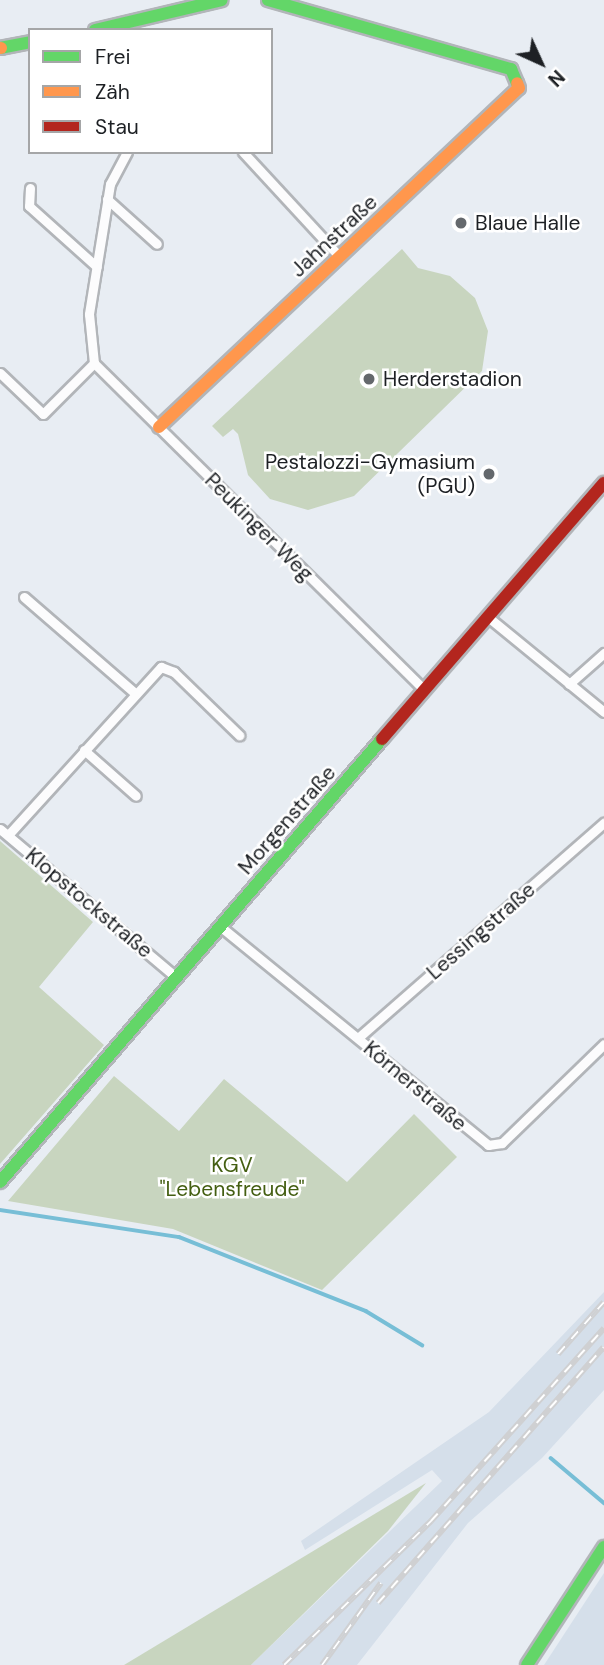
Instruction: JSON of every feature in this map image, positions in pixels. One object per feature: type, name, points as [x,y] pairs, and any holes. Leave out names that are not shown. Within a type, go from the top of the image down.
[{"type":"main road","points":[[103,28],[222,0]]},
{"type":"main road","name":"Jahnstraße","points":[[159,427],[519,88],[511,69],[268,0]]},
{"type":"main road","points":[[0,48],[28,42]]},
{"type":"main road","name":"Morgenstraße","points":[[0,1182],[604,483]]},
{"type":"main road","points":[[527,1665],[604,1547]]},
{"type":"street","points":[[0,373],[43,414],[94,363],[87,329],[107,199],[126,154]]},
{"type":"street","points":[[245,154],[340,257]]},
{"type":"street","points":[[30,188],[29,206],[97,267]]},
{"type":"street","points":[[107,199],[157,244]]},
{"type":"street","name":"Peukinger Weg","points":[[94,363],[424,690]]},
{"type":"street","points":[[24,597],[135,693]]},
{"type":"street","points":[[488,617],[604,712]]},
{"type":"street","points":[[569,684],[604,653]]},
{"type":"street","points":[[4,831],[84,750],[135,693],[167,668],[239,735]]},
{"type":"street","points":[[84,750],[136,796]]},
{"type":"street","name":"Lessingstraße","points":[[358,1038],[604,823]]},
{"type":"street","name":"Klopstockstraße","points":[[4,831],[177,978]]},
{"type":"street","name":"Körnerstraße","points":[[220,927],[488,1145],[502,1143],[604,1044]]},
{"type":"shaded area","points":[[604,1292],[604,1390],[542,1458],[468,1523],[357,1665],[251,1665],[442,1481],[432,1470],[305,1550],[301,1541],[489,1412]]},
{"type":"shaded area","points":[[604,1573],[604,1665],[544,1665]]},
{"type":"green space","name":"Herderstadion","points":[[402,249],[418,268],[450,276],[475,298],[488,331],[482,371],[354,496],[308,510],[270,499],[248,475],[238,434],[233,429],[223,437],[212,426]]},
{"type":"green space","points":[[0,841],[93,922],[39,987],[104,1045],[0,1164]]},
{"type":"green space","name":"KGV \"Lebensfreude\"","points":[[114,1076],[179,1131],[224,1079],[347,1182],[414,1114],[457,1157],[322,1290],[173,1229],[8,1201]]},
{"type":"green space","points":[[426,1483],[388,1531],[251,1665],[124,1665]]},
{"type":"waterway","points":[[0,1210],[179,1237],[366,1311],[422,1345]]},
{"type":"waterway","points":[[551,1458],[604,1503]]},
{"type":"railway","points":[[558,1354],[604,1302]]},
{"type":"railway","points":[[284,1665],[431,1521],[604,1328]]},
{"type":"railway","points":[[378,1603],[604,1347]]},
{"type":"railway","points":[[322,1665],[381,1583]]},
{"type":"traffic: fast","points":[[103,28],[222,0]]},
{"type":"traffic: fast","points":[[268,0],[511,69],[517,83]]},
{"type":"traffic: fast","points":[[0,48],[28,42]]},
{"type":"traffic: fast","points":[[0,1182],[382,739]]},
{"type":"traffic: fast","points":[[527,1665],[604,1547]]},
{"type":"traffic: slow","points":[[159,427],[519,88],[517,83]]},
{"type":"traffic: jam","points":[[382,739],[604,483]]},
{"type":"place","name":"Blaue Halle","points":[[461,223]]},
{"type":"place","name":"Herderstadion","points":[[369,379]]},
{"type":"place","name":"Pestalozzi-Gymasium (PGU)","points":[[489,474]]}]
